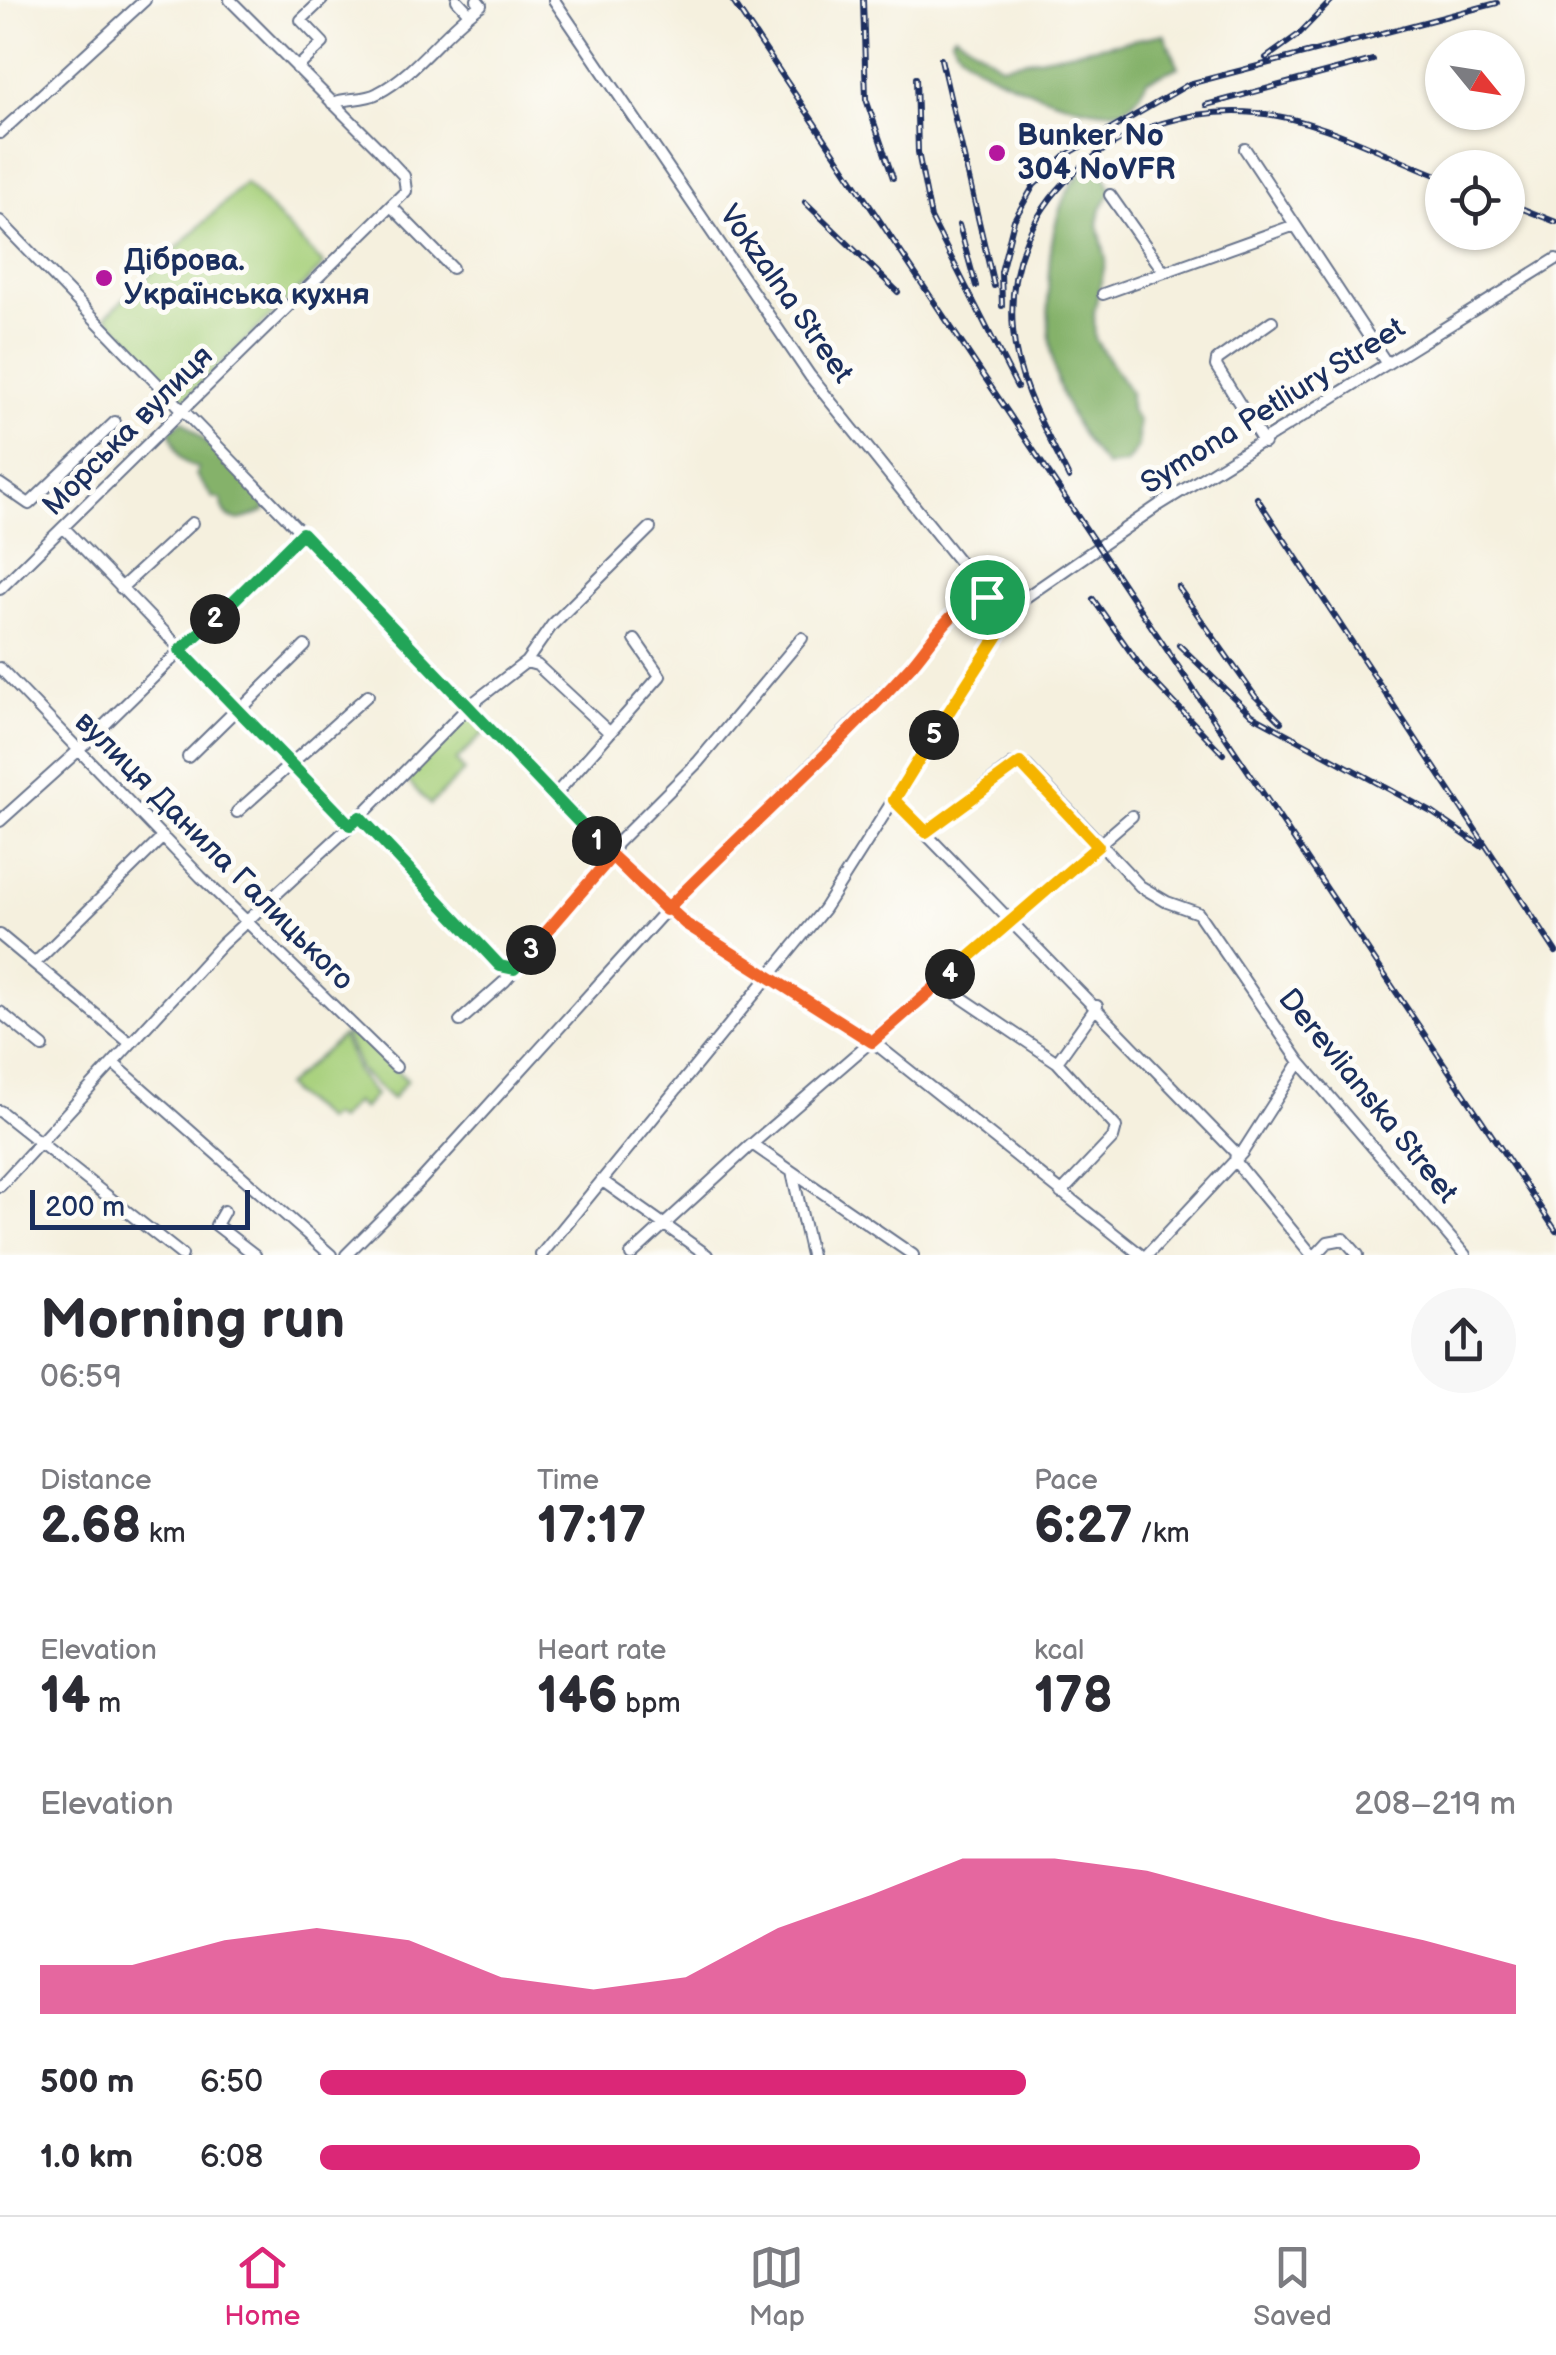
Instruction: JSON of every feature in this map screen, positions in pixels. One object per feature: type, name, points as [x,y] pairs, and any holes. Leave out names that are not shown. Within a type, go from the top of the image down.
[{"type":"street","points":[[0,133],[145,0]]},
{"type":"street","points":[[230,0],[332,104],[377,94],[481,5],[477,0]]},
{"type":"street","points":[[297,68],[323,43],[302,20],[322,0]]},
{"type":"street","points":[[457,0],[469,13]]},
{"type":"street","name":"Vokzalna Street","points":[[554,0],[810,376],[990,601]]},
{"type":"street","name":"Морська вулиця","points":[[0,589],[393,208],[406,191],[404,176],[332,104]]},
{"type":"street","points":[[1245,149],[1387,364]]},
{"type":"street","points":[[1110,195],[1164,272]]},
{"type":"street","points":[[393,208],[452,268]]},
{"type":"street","points":[[0,221],[666,910],[872,1042],[1144,1255],[1235,1160],[1300,1062]]},
{"type":"street","points":[[1103,294],[1295,225]]},
{"type":"street","name":"Symona Petliury Street","points":[[1020,601],[1159,505],[1556,259]]},
{"type":"street","points":[[1264,442],[1216,366],[1218,360],[1272,321]]},
{"type":"street","points":[[0,484],[29,504],[115,422]]},
{"type":"street","points":[[122,588],[192,523]]},
{"type":"street","points":[[0,1186],[247,921],[355,821],[469,706],[526,662],[552,624],[650,528]]},
{"type":"street","points":[[65,529],[290,763],[355,821],[500,966],[510,970],[518,965]]},
{"type":"street","points":[[0,820],[80,750],[302,533]]},
{"type":"street","points":[[346,1255],[422,1179],[666,910],[910,666],[941,627],[973,601],[990,601],[1003,608],[1020,601]]},
{"type":"street","points":[[990,601],[998,614],[996,633]]},
{"type":"street","points":[[542,1255],[824,909],[996,633],[1020,601]]},
{"type":"street","points":[[460,1021],[518,965],[612,856],[616,844],[698,762],[802,638]]},
{"type":"street","points":[[554,796],[660,676],[635,640]]},
{"type":"street","points":[[188,758],[304,646]]},
{"type":"street","points":[[526,662],[537,665],[609,732]]},
{"type":"street","name":"вулиця Данила Галицького","points":[[0,668],[162,838],[396,1066]]},
{"type":"street","points":[[238,812],[368,696]]},
{"type":"street","name":"Derevlianska Street","points":[[926,832],[1020,763],[1140,886],[1167,902],[1195,910],[1300,1062],[1465,1255]]},
{"type":"street","points":[[894,800],[1236,1153],[1235,1160],[1314,1255],[1328,1242],[1344,1239],[1358,1255]]},
{"type":"street","points":[[632,1255],[752,1144],[1132,816]]},
{"type":"street","points":[[35,963],[162,838]]},
{"type":"street","points":[[0,934],[130,1043]]},
{"type":"street","points":[[940,983],[1056,1062],[1116,1132],[1061,1192]]},
{"type":"street","points":[[1056,1062],[1097,1006]]},
{"type":"street","points":[[0,1012],[43,1047]]},
{"type":"street","points":[[113,1063],[331,1255]]},
{"type":"street","points":[[0,1111],[178,1254]]},
{"type":"street","points":[[752,1144],[913,1255]]},
{"type":"street","points":[[792,1171],[811,1255]]},
{"type":"street","points":[[604,1182],[706,1255]]},
{"type":"street","points":[[224,1211],[216,1224],[254,1255]]},
{"type":"green space","points":[[955,34],[1001,65],[1164,34],[1179,67],[1147,80],[1134,101],[1122,109],[1107,111],[1065,103],[1017,86],[963,55],[951,38]]},
{"type":"green space","points":[[1090,169],[1105,175],[1112,191],[1101,208],[1098,224],[1106,260],[1094,312],[1095,339],[1130,392],[1130,409],[1138,421],[1138,447],[1126,464],[1106,466],[1081,434],[1063,398],[1051,351],[1049,324],[1054,231],[1062,203],[1074,182]]},
{"type":"green space","points":[[245,183],[324,265],[185,399],[106,316]]},
{"type":"green space","points":[[183,420],[255,490],[265,502],[265,511],[237,520],[227,515],[221,499],[213,498],[196,475],[198,468],[178,454],[170,430]]},
{"type":"green space","points":[[469,713],[486,731],[456,761],[464,771],[430,805],[405,778]]},
{"type":"green space","points":[[356,1034],[407,1080],[392,1099],[361,1072],[345,1035]]},
{"type":"green space","points":[[342,1036],[358,1074],[375,1095],[363,1109],[355,1102],[338,1120],[331,1116],[325,1121],[285,1086]]},
{"type":"railway","points":[[732,0],[1556,1231]]},
{"type":"railway","points":[[863,0],[866,99],[893,178]]},
{"type":"railway","points":[[1266,58],[1298,35],[1332,0]]},
{"type":"railway","points":[[1002,306],[1001,272],[1014,220],[1034,185],[1068,154],[1189,84],[1497,3]]},
{"type":"railway","points":[[941,59],[994,286]]},
{"type":"railway","points":[[1206,105],[1373,60]]},
{"type":"railway","points":[[916,78],[918,152],[931,218],[1017,387]]},
{"type":"railway","points":[[1069,478],[1020,369],[1013,330],[1015,281],[1028,237],[1051,198],[1082,166],[1120,141],[1162,123],[1208,114],[1256,113],[1327,130],[1425,170]]},
{"type":"railway","points":[[805,202],[898,292]]},
{"type":"railway","points":[[1525,210],[1556,222]]},
{"type":"railway","points":[[959,225],[976,286]]},
{"type":"railway","points":[[1257,498],[1556,952]]},
{"type":"railway","points":[[1178,587],[1255,696],[1281,722]]},
{"type":"railway","points":[[1093,599],[1144,671],[1223,754]]},
{"type":"railway","points":[[1179,645],[1252,715],[1433,813],[1481,846]]},
{"type":"place","name":"Bunker No 304 NoVFR","points":[[997,153]]},
{"type":"place","name":"Діброва. Українська кухня","points":[[104,278]]},
{"type":"route","points":[[987,597],[973,601],[932,636],[919,656],[840,740],[666,910],[302,533],[242,595],[180,650],[350,825],[360,817],[505,970],[518,965],[612,856],[666,910],[710,942],[872,1042],[1098,846],[1036,775],[1020,763],[1013,764],[926,832],[894,800],[996,633],[1020,601],[1003,608],[987,597]]}]
